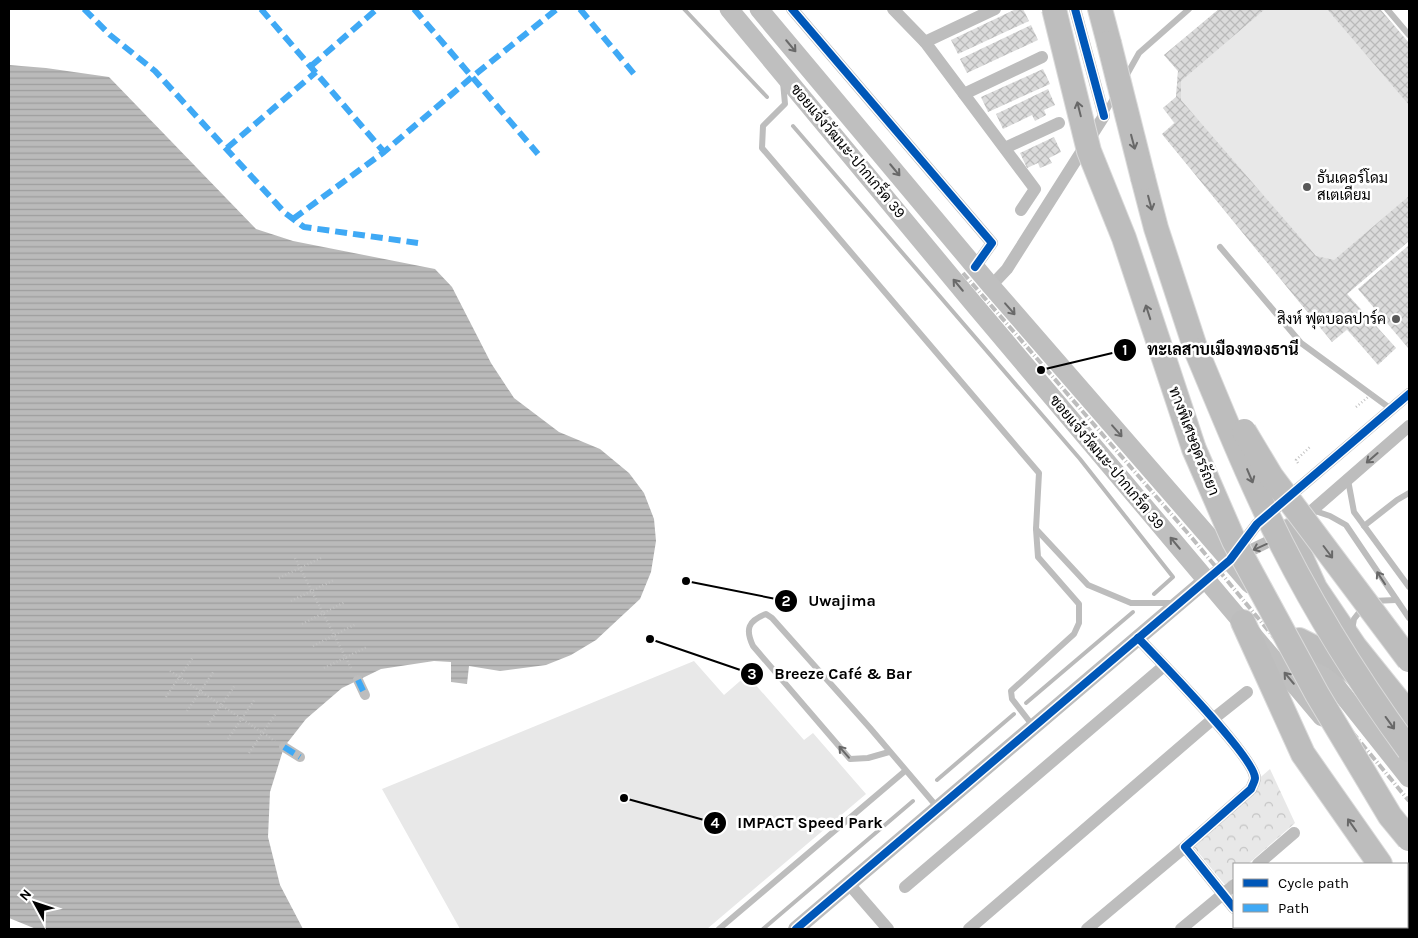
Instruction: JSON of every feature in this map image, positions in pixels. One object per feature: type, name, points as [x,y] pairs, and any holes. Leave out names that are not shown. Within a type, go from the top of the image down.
[{"type":"highway","name":"ทางพิเศษอุดรรัถยา","points":[[1054,9],[1089,151],[1124,238],[1194,449],[1234,540],[1317,694],[1399,819],[1409,839]]},
{"type":"highway","points":[[1100,9],[1156,228],[1196,350],[1265,510],[1306,588],[1369,695],[1409,750]]},
{"type":"highway","points":[[1196,350],[1271,476],[1409,660]]},
{"type":"highway","points":[[1289,531],[1316,588],[1355,647],[1407,711]]},
{"type":"highway","points":[[1243,622],[1303,754],[1379,863]]},
{"type":"highway","points":[[1299,640],[1335,658],[1407,711]]},
{"type":"highway","points":[[1399,819],[1409,845]]},
{"type":"main road","name":"ซอยแจ้งวัฒนะ-ปากเกร็ด 39","points":[[729,9],[1243,622],[1399,819]]},
{"type":"main road","name":"ซอยแจ้งวัฒนะ-ปากเกร็ด 39","points":[[759,9],[991,286],[1299,640],[1409,778]]},
{"type":"street","points":[[792,9],[992,243],[975,267]]},
{"type":"street","points":[[893,9],[925,42],[1035,189],[1021,210]]},
{"type":"street","points":[[925,42],[996,9]]},
{"type":"street","points":[[991,286],[1007,269],[1104,116],[1075,9]]},
{"type":"street","points":[[964,94],[1042,57]]},
{"type":"street","points":[[1005,148],[1059,123]]},
{"type":"street","points":[[796,929],[1230,560],[1257,524],[1409,394]]},
{"type":"street","points":[[1230,560],[1289,531],[1409,426]]},
{"type":"street","points":[[1087,929],[1252,789],[1255,778],[1251,766],[1213,719],[1138,638]]},
{"type":"street","points":[[905,887],[1164,666]]},
{"type":"street","points":[[358,680],[365,695]]},
{"type":"street","points":[[969,929],[1213,719],[1247,692]]},
{"type":"street","points":[[284,747],[300,757]]},
{"type":"street","points":[[1259,863],[1294,833]]},
{"type":"street","points":[[1185,847],[1233,907]]},
{"type":"street","points":[[849,884],[888,929]]},
{"type":"street","points":[[1181,929],[1233,886]]},
{"type":"lane","points":[[1104,116],[1139,53],[1188,9]]},
{"type":"lane","points":[[1387,9],[1409,35]]},
{"type":"lane","points":[[781,70],[786,104],[763,126],[762,148],[1039,473],[1036,529],[1038,556],[1079,604],[1079,623],[1074,634],[1011,691],[1012,699],[1034,727]]},
{"type":"lane","points":[[1220,247],[1301,343],[1391,409]]},
{"type":"lane","points":[[1348,478],[1352,506],[1364,526],[1409,587]]},
{"type":"lane","points":[[1364,526],[1409,493]]},
{"type":"lane","points":[[1312,510],[1330,516],[1346,525],[1409,618]]},
{"type":"lane","points":[[1036,529],[1088,585],[1131,603],[1180,603]]},
{"type":"lane","points":[[1355,647],[1352,627],[1360,610],[1366,604],[1377,599],[1396,600]]},
{"type":"lane","points":[[889,752],[868,758],[850,759],[752,646],[748,634],[750,625],[757,617],[766,614],[772,618],[938,808]]},
{"type":"lane","points":[[719,929],[905,771]]},
{"type":"path","points":[[1356,407],[1373,393]]},
{"type":"path","points":[[1298,463],[1296,460],[1311,446]]},
{"type":"path","points":[[279,578],[323,557]]},
{"type":"path","points":[[295,558],[358,680]]},
{"type":"path","points":[[291,601],[334,580]]},
{"type":"path","points":[[302,624],[345,602]]},
{"type":"path","points":[[313,646],[356,624]]},
{"type":"path","points":[[324,668],[367,647]]},
{"type":"path","points":[[166,697],[193,657]]},
{"type":"path","points":[[170,671],[284,747]]},
{"type":"path","points":[[187,711],[214,671]]},
{"type":"path","points":[[208,725],[235,685]]},
{"type":"path","points":[[228,739],[255,699]]},
{"type":"path","points":[[248,753],[276,713]]},
{"type":"green space","name":"ธันเดอร์โดม สเตเดียม","points":[[1219,9],[1380,9],[1409,43],[1409,241],[1347,294],[1396,348],[1378,364],[1347,330],[1332,342],[1162,134],[1174,123],[1163,108],[1176,97],[1178,71],[1164,55]]},
{"type":"green space","points":[[694,661],[724,695],[747,675],[804,740],[813,733],[866,794],[707,929],[460,929],[382,789]]},
{"type":"green space","points":[[1270,769],[1295,823],[1249,863],[1233,863],[1233,878],[1225,885],[1188,840]]},
{"type":"shaded area","points":[[9,65],[109,77],[256,229],[293,241],[435,269],[452,287],[491,363],[514,398],[559,432],[600,449],[629,473],[644,493],[654,519],[656,541],[651,572],[640,599],[596,640],[571,655],[546,665],[500,671],[469,666],[467,684],[451,682],[451,662],[434,661],[381,669],[342,688],[306,719],[284,747],[270,792],[268,837],[280,885],[303,929],[36,929],[9,918]]},
{"type":"building","points":[[1016,9],[1023,9],[1029,21],[958,54],[951,40]]},
{"type":"building","points":[[1219,9],[1265,9],[1181,81],[1181,100],[1316,256],[1334,260],[1409,196],[1409,241],[1347,294],[1396,348],[1378,365],[1347,329],[1332,342],[1162,134],[1175,123],[1163,108],[1176,97],[1178,71],[1164,55]]},
{"type":"building","points":[[1327,9],[1380,9],[1409,43],[1409,105]]},
{"type":"building","points":[[1031,25],[1038,40],[967,73],[960,59]]},
{"type":"building","points":[[1043,69],[1050,84],[988,112],[981,97]]},
{"type":"building","points":[[1048,89],[1055,105],[1044,110],[1046,115],[1035,121],[1032,115],[1003,129],[996,114]]},
{"type":"building","points":[[1054,137],[1061,152],[1049,158],[1052,163],[1040,168],[1038,163],[1027,168],[1020,153]]},
{"type":"building","name":"สิงห์ ฟุตบอลปาร์ค","points":[[1409,245],[1409,349],[1358,289]]},
{"type":"waterway","points":[[684,9],[767,97]]},
{"type":"waterway","points":[[793,126],[1080,459],[1173,577],[1154,594]]},
{"type":"waterway","points":[[1026,703],[1133,612]]},
{"type":"waterway","points":[[937,780],[1014,714]]},
{"type":"waterway","points":[[763,929],[913,801]]},
{"type":"railway","points":[[963,273],[1192,538],[1409,801]]},
{"type":"marked path","points":[[84,9],[110,35],[155,71],[285,213],[304,227],[418,243]]},
{"type":"marked path","points":[[261,9],[384,152]]},
{"type":"marked path","points":[[311,66],[377,9]]},
{"type":"marked path","points":[[414,9],[538,154]]},
{"type":"marked path","points":[[293,219],[384,152],[472,77],[557,9]]},
{"type":"marked path","points":[[580,9],[634,74]]},
{"type":"marked path","points":[[227,148],[316,72]]},
{"type":"marked path","points":[[358,680],[365,695]]},
{"type":"marked path","points":[[284,747],[300,757]]},
{"type":"cycle path","points":[[792,9],[992,243],[975,267]]},
{"type":"cycle path","points":[[1075,9],[1104,116]]},
{"type":"cycle path","points":[[796,929],[1230,560],[1257,524],[1409,394]]},
{"type":"cycle path","points":[[1138,638],[1223,730],[1251,767],[1255,778],[1251,789],[1185,847],[1233,907]]},
{"type":"place","name":"ธันเดอร์โดม สเตเดียม","points":[[1307,187]]},
{"type":"place","name":"สิงห์ ฟุตบอลปาร์ค","points":[[1396,319]]},
{"type":"place","name":"ทะเลสาบเมืองทองธานี","points":[[1041,370]]},
{"type":"place","name":"Uwajima","points":[[686,581]]},
{"type":"place","name":"Breeze Café & Bar","points":[[650,639]]},
{"type":"place","name":"IMPACT Speed Park","points":[[624,798]]}]
